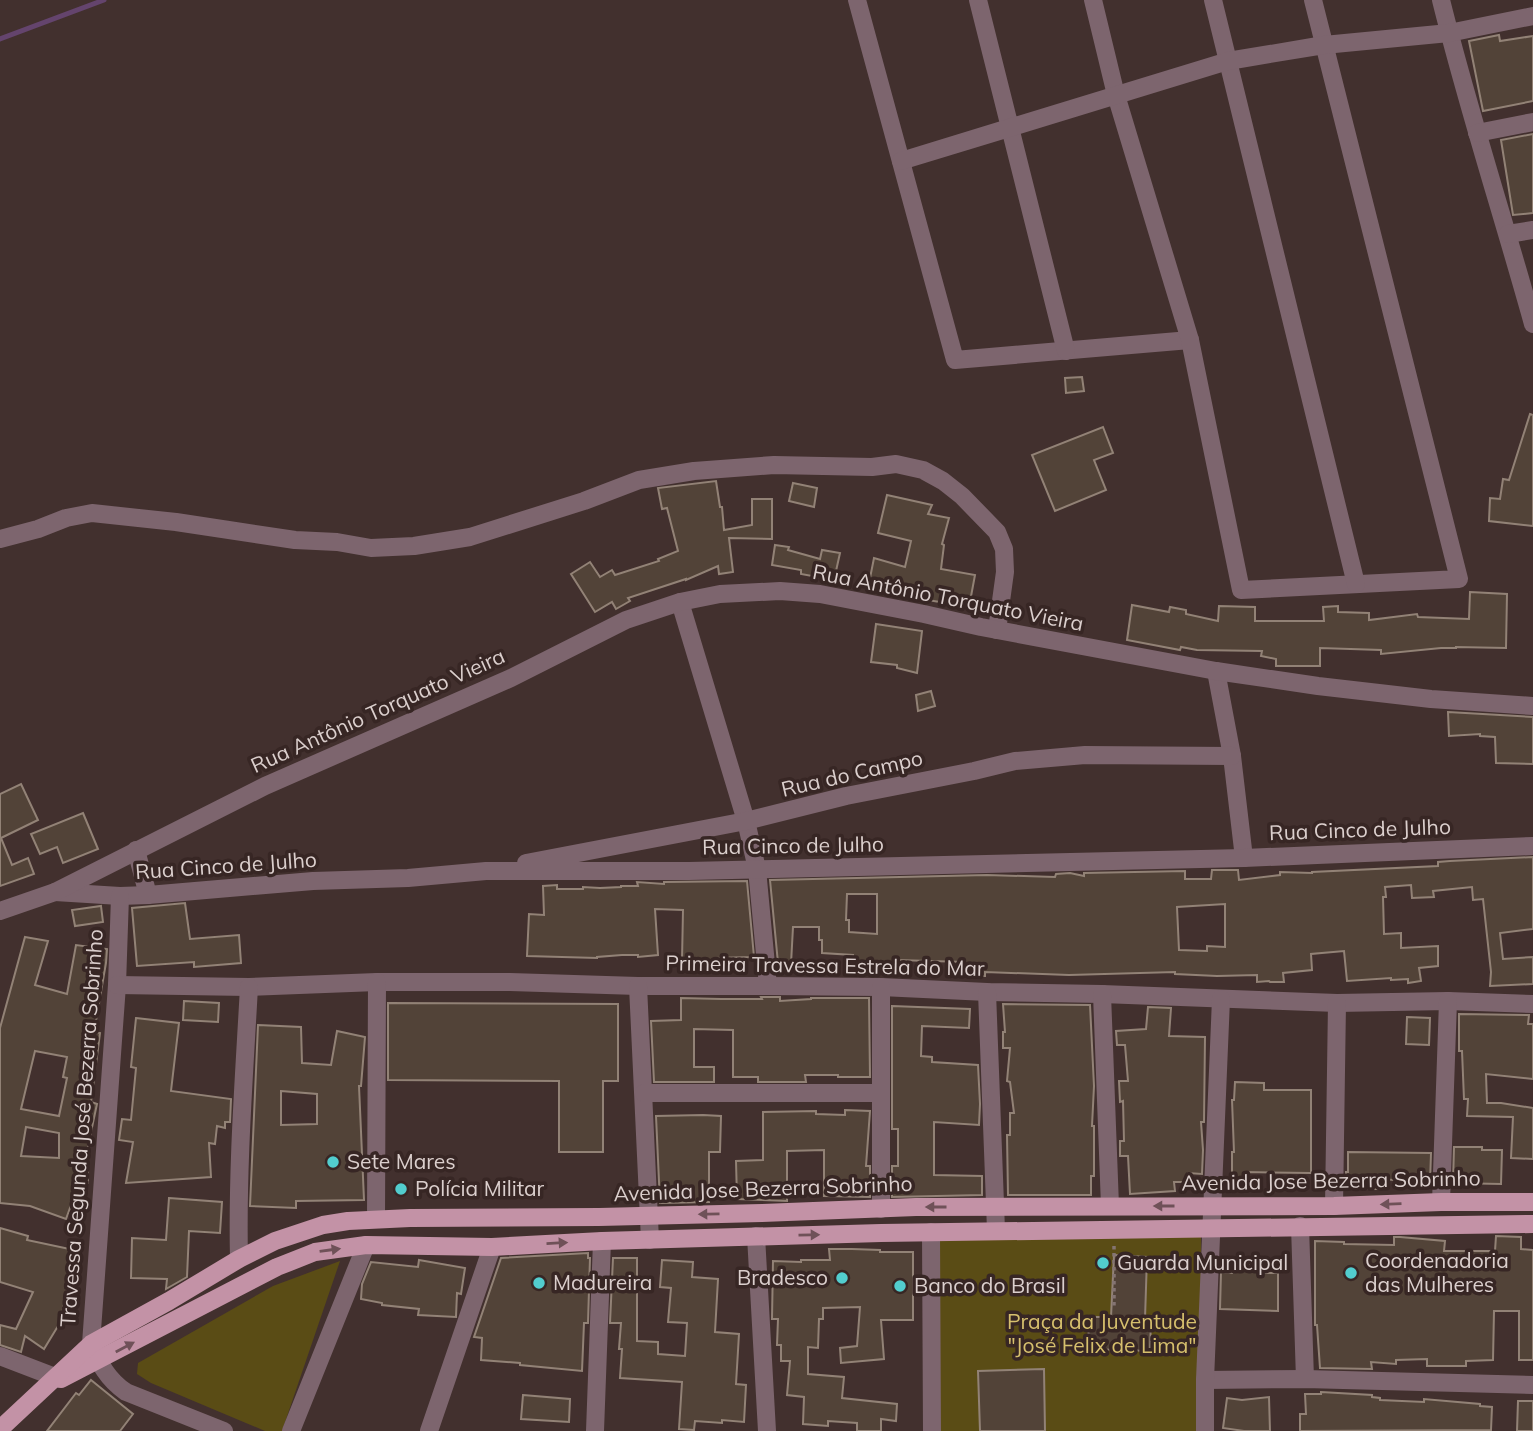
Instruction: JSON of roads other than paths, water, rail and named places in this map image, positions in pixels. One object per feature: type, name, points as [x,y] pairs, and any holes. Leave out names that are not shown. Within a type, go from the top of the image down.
[{"type":"main road","name":"Avenida Jose Bezerra Sobrinho","points":[[0,1429],[91,1343],[239,1259],[275,1241],[323,1225],[376,1218],[995,1207],[1334,1206],[1533,1202]]},
{"type":"main road","points":[[366,1245],[376,1218]]},
{"type":"main road","name":"Avenida Jose Bezerra Sobrinho","points":[[53,1381],[288,1262],[315,1252],[366,1245],[492,1247],[602,1241],[996,1230],[1533,1224]]},
{"type":"street","points":[[858,0],[955,360],[1190,340]]},
{"type":"street","points":[[978,0],[1066,351]]},
{"type":"street","points":[[1093,0],[1116,95],[1190,340],[1241,590],[1459,579],[1313,0]]},
{"type":"street","points":[[1213,0],[1356,584]]},
{"type":"street","points":[[1441,0],[1533,324]]},
{"type":"street","points":[[901,161],[1228,61],[1324,44],[1449,33],[1533,16]]},
{"type":"street","points":[[1477,132],[1533,122]]},
{"type":"street","points":[[1508,234],[1533,230]]},
{"type":"street","points":[[0,540],[66,518],[92,513],[150,518],[295,540],[337,542],[371,548],[414,546],[470,537],[584,501],[639,480],[680,473],[774,466],[872,467],[897,464],[923,470],[943,481],[962,496],[997,532],[1004,549],[1005,572],[997,630]]},
{"type":"street","name":"Rua Antônio Torquato Vieira","points":[[0,913],[55,892],[265,786],[510,678],[626,620],[680,602],[720,594],[780,591],[820,594],[1216,671],[1318,687],[1533,706]]},
{"type":"street","points":[[680,602],[746,821],[757,869],[768,986]]},
{"type":"street","points":[[1216,671],[1232,756],[1244,858]]},
{"type":"street","name":"Rua do Campo","points":[[486,871],[746,821],[846,796],[1015,761],[1085,755],[1232,756]]},
{"type":"street","name":"Rua Cinco de Julho","points":[[55,892],[148,895],[486,871],[689,871],[1244,858],[1533,846]]},
{"type":"street","points":[[136,850],[148,895]]},
{"type":"street","name":"Travessa Segunda José Bezerra Sobrinho","points":[[120,896],[117,985],[91,1343],[113,1383],[125,1392],[224,1431]]},
{"type":"street","points":[[376,1218],[377,982]]},
{"type":"street","name":"Primeira Travessa Estrela do Mar","points":[[117,985],[249,987],[377,982],[510,982],[638,986],[881,987],[1337,1003],[1533,1004]]},
{"type":"street","points":[[638,986],[650,1240]]},
{"type":"street","points":[[239,1259],[240,1125],[249,987]]},
{"type":"street","points":[[881,987],[881,1209]]},
{"type":"street","points":[[987,992],[996,1230]]},
{"type":"street","points":[[1102,993],[1111,1206]]},
{"type":"street","points":[[1205,1431],[1221,999]]},
{"type":"street","points":[[1441,1202],[1448,1002]]},
{"type":"street","points":[[1334,1206],[1337,1003]]},
{"type":"street","points":[[643,1093],[880,1093]]},
{"type":"street","points":[[1300,1226],[1305,1379]]},
{"type":"street","points":[[930,1232],[932,1431]]},
{"type":"street","points":[[756,1236],[767,1431]]},
{"type":"street","points":[[595,1431],[602,1241]]},
{"type":"street","points":[[291,1431],[366,1245]]},
{"type":"street","points":[[429,1431],[492,1247]]},
{"type":"street","points":[[0,1356],[53,1381]]},
{"type":"street","points":[[1205,1380],[1305,1379],[1533,1385]]},
{"type":"waterway","points":[[0,39],[104,0]]},
{"type":"place","name":"Sete Mares","points":[[333,1162]]},
{"type":"place","name":"Polícia Militar","points":[[401,1189]]},
{"type":"place","name":"Guarda Municipal","points":[[1103,1263]]},
{"type":"place","name":"Coordenadoria das Mulheres","points":[[1351,1273]]},
{"type":"place","name":"Bradesco","points":[[842,1278]]},
{"type":"place","name":"Madureira","points":[[539,1283]]},
{"type":"place","name":"Banco do Brasil","points":[[900,1286]]},
{"type":"park label","name":"Praça da Juventude \"José Felix de Lima\"","points":[[1102,1334]]}]
